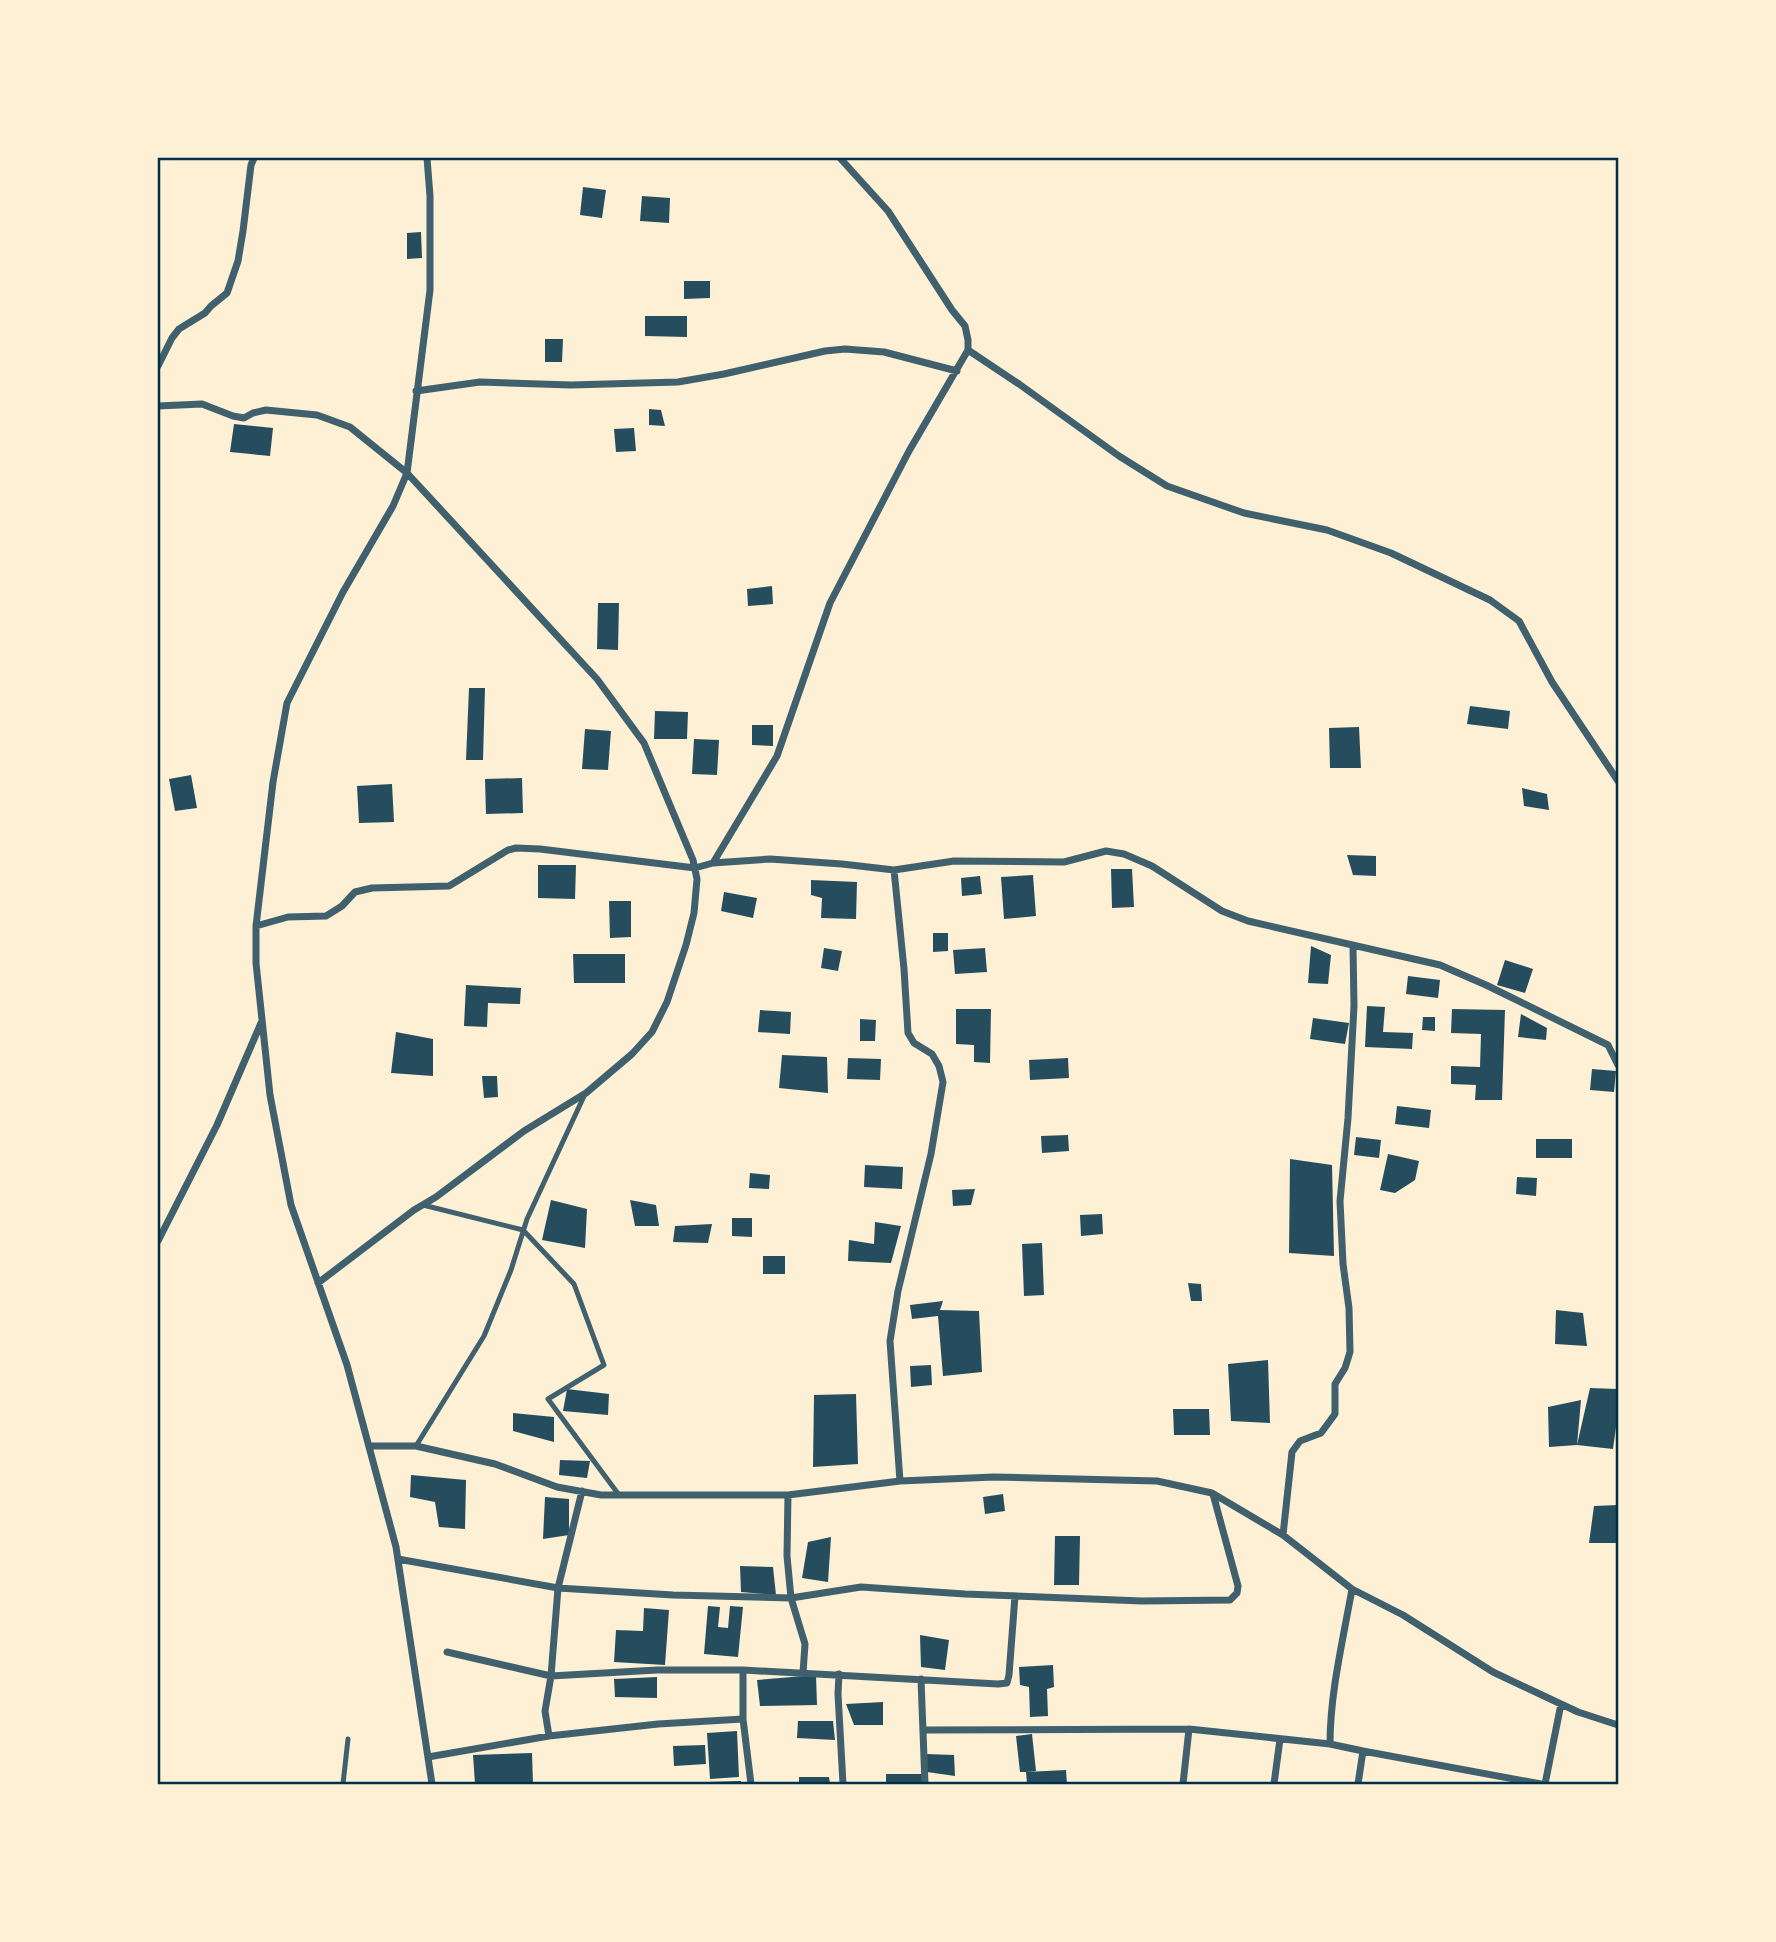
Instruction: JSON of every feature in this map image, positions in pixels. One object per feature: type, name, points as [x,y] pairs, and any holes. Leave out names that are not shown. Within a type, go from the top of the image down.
[{"type":"street","points":[[158,366],[179,329],[205,313],[227,293],[237,261],[254,158]]},
{"type":"street","points":[[427,158],[430,196],[430,290],[407,473],[393,506],[343,592],[287,703],[273,782],[256,926],[256,963],[270,1095],[291,1205],[347,1365],[398,1559],[432,1784]]},
{"type":"street","points":[[713,863],[777,756],[830,603],[909,451],[968,350],[965,326],[888,211],[840,158]]},
{"type":"street","points":[[416,391],[480,382],[571,385],[678,382],[845,349],[884,352],[957,371]]},
{"type":"street","points":[[968,350],[1119,456],[1167,485],[1244,513],[1327,530],[1378,548],[1490,600],[1519,621],[1552,682],[1619,781]]},
{"type":"street","points":[[158,406],[202,404],[244,418],[266,410],[317,415],[350,427],[407,473],[597,680],[644,743],[695,868],[697,879],[694,913],[686,945],[652,1032],[632,1054],[586,1093],[524,1131],[318,1283]]},
{"type":"street","points":[[256,926],[288,917],[326,916],[355,892],[372,888],[449,886],[497,855],[516,848],[695,868],[713,863],[770,859],[894,870],[954,861],[1064,862],[1106,851],[1124,853],[1152,866],[1222,911],[1248,921],[1440,965],[1608,1045],[1619,1065]]},
{"type":"street","points":[[894,870],[908,1033],[914,1043],[932,1054],[939,1066],[943,1082],[931,1154],[898,1291],[890,1341],[900,1481]]},
{"type":"street","points":[[1283,1535],[1292,1452],[1300,1441],[1321,1433],[1335,1414],[1335,1384],[1345,1368],[1350,1352],[1340,1200],[1354,1006],[1353,946]]},
{"type":"street","points":[[158,1241],[217,1125],[262,1021]]},
{"type":"street","points":[[369,1446],[416,1446],[495,1464],[557,1487],[601,1495],[788,1495],[900,1481],[994,1477],[1157,1480],[1212,1493],[1283,1535],[1352,1589],[1403,1615],[1493,1672],[1578,1712],[1619,1725]]},
{"type":"street","points":[[549,1736],[545,1711],[551,1676],[558,1588],[582,1491]]},
{"type":"street","points":[[398,1559],[558,1588],[673,1595],[791,1598],[861,1587],[1142,1601],[1230,1600],[1237,1593],[1238,1586],[1212,1493]]},
{"type":"street","points":[[788,1495],[787,1556],[791,1598],[805,1644],[803,1673]]},
{"type":"street","points":[[1330,1744],[1337,1673],[1352,1589]]},
{"type":"street","points":[[447,1652],[551,1676],[657,1670],[743,1670],[998,1684],[1007,1683],[1009,1675],[1015,1595]]},
{"type":"street","points":[[743,1670],[743,1719],[751,1784]]},
{"type":"street","points":[[838,1674],[843,1784]]},
{"type":"street","points":[[921,1679],[926,1784]]},
{"type":"street","points":[[924,1730],[1189,1729],[1330,1744],[1543,1784],[1561,1704]]},
{"type":"street","points":[[428,1757],[549,1736],[658,1724],[743,1719]]},
{"type":"street","points":[[1183,1784],[1189,1729]]},
{"type":"street","points":[[1274,1784],[1280,1739]]},
{"type":"street","points":[[1358,1784],[1363,1751]]},
{"type":"lane","points":[[416,1446],[484,1336],[511,1270],[527,1219],[586,1093]]},
{"type":"lane","points":[[423,1205],[523,1230],[574,1284],[604,1365],[548,1399],[618,1495]]},
{"type":"lane","points":[[343,1784],[348,1739]]},
{"type":"building","points":[[583,187],[606,190],[602,218],[580,215]]},
{"type":"building","points":[[642,196],[670,198],[669,223],[640,221]]},
{"type":"building","points":[[421,232],[422,258],[407,259],[407,233]]},
{"type":"building","points":[[684,281],[710,281],[710,298],[684,299]]},
{"type":"building","points":[[645,316],[687,316],[687,337],[645,336]]},
{"type":"building","points":[[545,339],[563,339],[562,362],[545,362]]},
{"type":"building","points":[[649,409],[661,410],[665,426],[649,425]]},
{"type":"building","points":[[234,424],[273,428],[270,456],[230,452]]},
{"type":"building","points":[[634,428],[636,451],[616,452],[614,429]]},
{"type":"building","points":[[772,586],[773,604],[748,606],[747,589]]},
{"type":"building","points":[[598,603],[619,603],[618,650],[597,649]]},
{"type":"building","points":[[469,688],[485,688],[483,760],[466,760]]},
{"type":"building","points":[[1470,706],[1510,711],[1508,729],[1467,724]]},
{"type":"building","points":[[655,711],[688,712],[687,739],[654,739]]},
{"type":"building","points":[[752,725],[773,725],[773,746],[752,745]]},
{"type":"building","points":[[1359,727],[1361,768],[1330,768],[1329,728]]},
{"type":"building","points":[[585,729],[611,731],[608,770],[582,769]]},
{"type":"building","points":[[694,739],[719,740],[717,775],[692,774]]},
{"type":"building","points":[[191,775],[197,808],[175,811],[169,779]]},
{"type":"building","points":[[522,778],[523,813],[486,814],[485,779]]},
{"type":"building","points":[[392,784],[394,822],[359,823],[357,786]]},
{"type":"building","points":[[1522,788],[1547,794],[1549,810],[1524,806]]},
{"type":"building","points":[[1347,855],[1376,856],[1376,876],[1353,875]]},
{"type":"building","points":[[538,865],[576,865],[575,899],[538,898]]},
{"type":"building","points":[[1111,869],[1132,869],[1134,907],[1112,908]]},
{"type":"building","points":[[1033,875],[1036,916],[1004,919],[1001,877]]},
{"type":"building","points":[[980,876],[982,894],[962,896],[961,878]]},
{"type":"building","points":[[811,880],[857,882],[856,919],[821,918],[822,898],[811,895]]},
{"type":"building","points":[[724,892],[757,898],[753,918],[721,911]]},
{"type":"building","points":[[609,901],[631,901],[631,937],[610,938]]},
{"type":"building","points":[[933,933],[948,933],[948,951],[933,952]]},
{"type":"building","points":[[1311,946],[1331,955],[1328,984],[1308,983]]},
{"type":"building","points":[[824,948],[842,951],[838,971],[821,968]]},
{"type":"building","points":[[985,948],[987,972],[955,974],[953,950]]},
{"type":"building","points":[[573,954],[625,954],[625,983],[574,983]]},
{"type":"building","points":[[1505,960],[1533,969],[1525,993],[1497,985]]},
{"type":"building","points":[[1408,976],[1440,980],[1438,998],[1406,994]]},
{"type":"building","points":[[466,985],[521,988],[520,1004],[488,1003],[487,1027],[464,1026]]},
{"type":"building","points":[[1367,1006],[1385,1007],[1383,1032],[1413,1033],[1412,1049],[1365,1047]]},
{"type":"building","points":[[956,1009],[991,1009],[990,1063],[974,1062],[974,1045],[956,1044]]},
{"type":"building","points":[[1452,1009],[1505,1010],[1502,1100],[1475,1100],[1476,1085],[1451,1084],[1451,1066],[1480,1067],[1481,1034],[1451,1033]]},
{"type":"building","points":[[760,1010],[791,1012],[790,1034],[758,1032]]},
{"type":"building","points":[[1521,1014],[1547,1028],[1546,1040],[1518,1037]]},
{"type":"building","points":[[1423,1017],[1435,1017],[1435,1031],[1422,1030]]},
{"type":"building","points":[[1313,1018],[1349,1023],[1345,1044],[1310,1039]]},
{"type":"building","points":[[860,1019],[876,1020],[875,1041],[860,1041]]},
{"type":"building","points":[[396,1032],[433,1039],[433,1076],[391,1073]]},
{"type":"building","points":[[782,1055],[827,1057],[828,1093],[779,1088]]},
{"type":"building","points":[[848,1058],[881,1059],[880,1080],[847,1079]]},
{"type":"building","points":[[1068,1058],[1069,1078],[1030,1080],[1029,1060]]},
{"type":"building","points":[[1592,1069],[1616,1071],[1614,1092],[1590,1090]]},
{"type":"building","points":[[482,1076],[497,1076],[498,1097],[484,1098]]},
{"type":"building","points":[[1397,1106],[1431,1110],[1429,1128],[1395,1124]]},
{"type":"building","points":[[1068,1135],[1069,1151],[1042,1153],[1041,1136]]},
{"type":"building","points":[[1356,1137],[1381,1140],[1379,1158],[1354,1155]]},
{"type":"building","points":[[1536,1139],[1572,1139],[1572,1158],[1536,1158]]},
{"type":"building","points":[[1388,1154],[1419,1161],[1415,1180],[1395,1193],[1380,1190]]},
{"type":"building","points":[[1290,1159],[1332,1165],[1334,1256],[1289,1253]]},
{"type":"building","points":[[865,1165],[903,1167],[902,1189],[864,1187]]},
{"type":"building","points":[[750,1173],[770,1175],[769,1189],[749,1188]]},
{"type":"building","points":[[1517,1177],[1537,1178],[1536,1196],[1516,1194]]},
{"type":"building","points":[[975,1189],[971,1205],[953,1206],[952,1190]]},
{"type":"building","points":[[551,1200],[587,1209],[585,1248],[542,1240]]},
{"type":"building","points":[[630,1200],[656,1205],[659,1226],[635,1226]]},
{"type":"building","points":[[1102,1214],[1103,1234],[1081,1236],[1080,1215]]},
{"type":"building","points":[[732,1218],[752,1218],[752,1237],[732,1236]]},
{"type":"building","points":[[875,1222],[901,1226],[891,1263],[848,1261],[849,1240],[874,1244]]},
{"type":"building","points":[[712,1224],[708,1243],[673,1242],[675,1226]]},
{"type":"building","points":[[1042,1243],[1044,1295],[1024,1296],[1022,1244]]},
{"type":"building","points":[[763,1256],[785,1256],[785,1274],[763,1274]]},
{"type":"building","points":[[1188,1283],[1201,1284],[1202,1301],[1191,1301]]},
{"type":"building","points":[[943,1301],[940,1310],[979,1311],[982,1372],[943,1376],[938,1316],[912,1319],[910,1305]]},
{"type":"building","points":[[1556,1310],[1583,1313],[1587,1346],[1555,1344]]},
{"type":"building","points":[[1268,1360],[1270,1423],[1231,1421],[1228,1364]]},
{"type":"building","points":[[931,1365],[932,1385],[911,1387],[910,1366]]},
{"type":"building","points":[[1590,1388],[1618,1389],[1613,1449],[1577,1445]]},
{"type":"building","points":[[567,1389],[609,1394],[608,1415],[563,1411]]},
{"type":"building","points":[[856,1394],[858,1464],[813,1467],[814,1395]]},
{"type":"building","points":[[1581,1400],[1577,1445],[1549,1447],[1548,1407]]},
{"type":"building","points":[[1173,1409],[1209,1409],[1210,1435],[1174,1435]]},
{"type":"building","points":[[513,1413],[554,1417],[554,1442],[513,1431]]},
{"type":"building","points":[[560,1460],[590,1461],[587,1478],[559,1475]]},
{"type":"building","points":[[411,1475],[466,1480],[465,1529],[439,1527],[435,1502],[410,1497]]},
{"type":"building","points":[[1003,1494],[1005,1511],[985,1514],[983,1497]]},
{"type":"building","points":[[545,1497],[569,1499],[569,1535],[543,1539]]},
{"type":"building","points":[[1618,1505],[1618,1543],[1589,1543],[1594,1506]]},
{"type":"building","points":[[1055,1536],[1080,1536],[1079,1585],[1054,1585]]},
{"type":"building","points":[[831,1537],[828,1582],[802,1578],[808,1542]]},
{"type":"building","points":[[740,1566],[773,1567],[776,1595],[741,1592]]},
{"type":"building","points":[[708,1606],[720,1607],[718,1627],[728,1628],[730,1606],[743,1607],[738,1657],[704,1654]]},
{"type":"building","points":[[644,1608],[669,1610],[665,1665],[614,1662],[616,1630],[643,1631]]},
{"type":"building","points":[[920,1635],[949,1640],[945,1670],[921,1667]]},
{"type":"building","points":[[1053,1665],[1054,1687],[1047,1689],[1048,1716],[1030,1717],[1029,1687],[1020,1685],[1019,1667]]},
{"type":"building","points":[[816,1675],[817,1705],[760,1706],[757,1680]]},
{"type":"building","points":[[657,1677],[657,1698],[615,1697],[614,1679]]},
{"type":"building","points":[[883,1702],[883,1725],[854,1725],[846,1704]]},
{"type":"building","points":[[798,1721],[833,1721],[835,1740],[797,1738]]},
{"type":"building","points":[[737,1731],[739,1777],[710,1779],[707,1733]]},
{"type":"building","points":[[1032,1734],[1036,1771],[1020,1772],[1016,1736]]},
{"type":"building","points":[[705,1745],[706,1764],[674,1766],[673,1746]]},
{"type":"building","points":[[532,1753],[533,1784],[475,1784],[473,1755]]},
{"type":"building","points":[[926,1754],[954,1755],[955,1776],[927,1772]]},
{"type":"building","points":[[1066,1770],[1067,1784],[1027,1784],[1026,1772]]},
{"type":"building","points":[[886,1774],[922,1774],[922,1784],[886,1784]]},
{"type":"building","points":[[799,1777],[829,1777],[830,1784],[799,1784]]},
{"type":"building","points":[[741,1781],[741,1784],[707,1784],[707,1782]]}]
